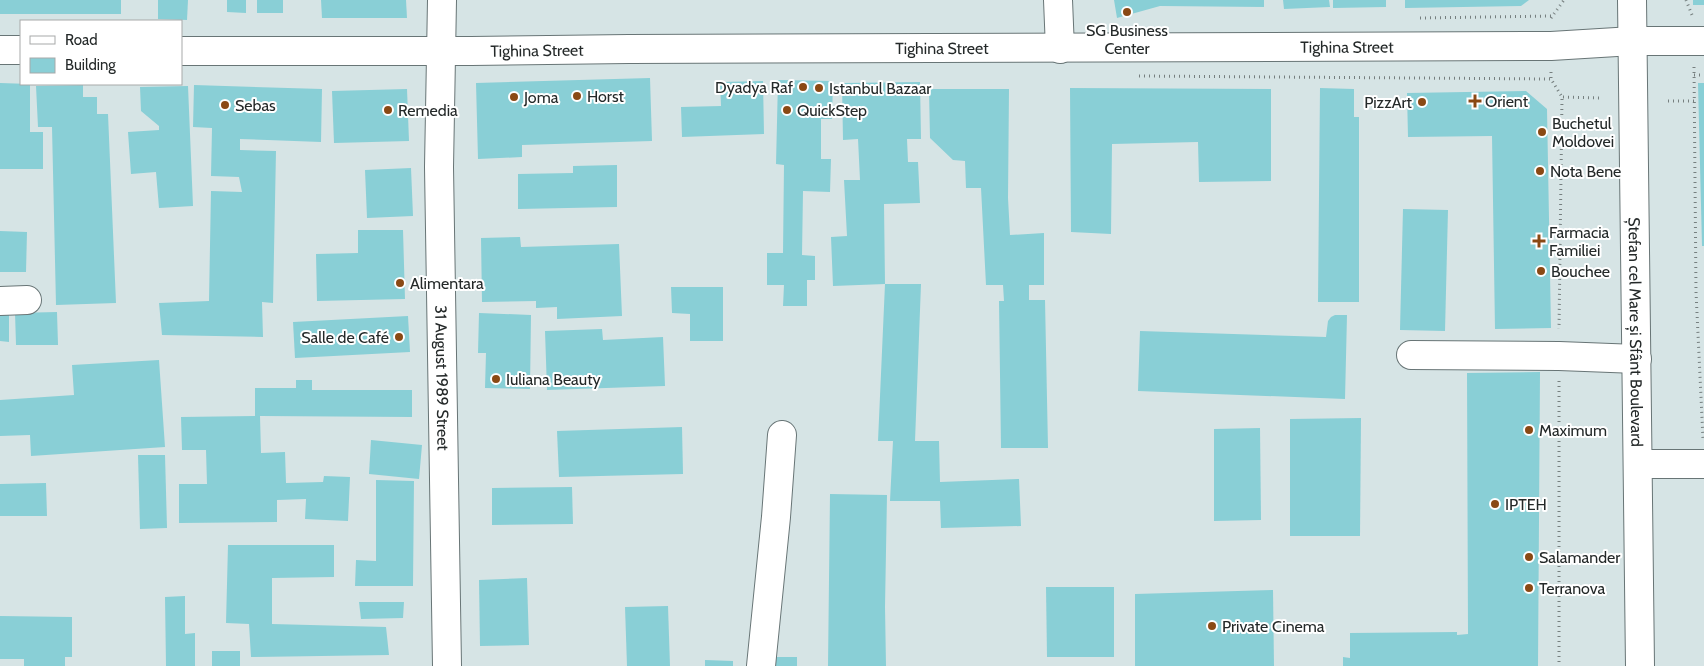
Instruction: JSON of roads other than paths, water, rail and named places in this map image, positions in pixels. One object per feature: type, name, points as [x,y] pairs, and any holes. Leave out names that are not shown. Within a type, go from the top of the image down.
[{"type":"street","name":"31 August 1989 Street","points":[[442,0],[439,167],[448,666]]},
{"type":"street","points":[[1058,0],[1060,49]]},
{"type":"street","name":"Ștefan cel Mare și Sfânt Boulevard","points":[[1632,0],[1640,666]]},
{"type":"street","name":"Tighina Street","points":[[182,51],[417,52],[441,50],[1551,46],[1633,41],[1699,31]]},
{"type":"street","points":[[0,50],[20,50]]},
{"type":"street","points":[[0,300],[27,300]]},
{"type":"street","points":[[1411,355],[1559,356],[1637,359]]},
{"type":"street","points":[[761,666],[782,436]]},
{"type":"street","points":[[1638,464],[1704,464]]},
{"type":"place","name":"SG Business Center","points":[[1127,12]]},
{"type":"place","name":"Dyadya Raf","points":[[803,87]]},
{"type":"place","name":"Istanbul Bazaar","points":[[819,88]]},
{"type":"place","name":"Horst","points":[[577,96]]},
{"type":"place","name":"Joma","points":[[514,97]]},
{"type":"place","name":"Orient","points":[[1475,101]]},
{"type":"place","name":"PizzArt","points":[[1422,102]]},
{"type":"place","name":"Sebas","points":[[225,105]]},
{"type":"place","name":"Remedia","points":[[388,110]]},
{"type":"place","name":"QuickStep","points":[[787,110]]},
{"type":"place","name":"Buchetul Moldovei","points":[[1542,132]]},
{"type":"place","name":"Nota Bene","points":[[1540,171]]},
{"type":"place","name":"Farmacia Familiei","points":[[1539,241]]},
{"type":"place","name":"Bouchee","points":[[1541,271]]},
{"type":"place","name":"Alimentara","points":[[400,283]]},
{"type":"place","name":"Salle de Café","points":[[399,337]]},
{"type":"place","name":"Iuliana Beauty","points":[[496,379]]},
{"type":"place","name":"Maximum","points":[[1529,430]]},
{"type":"place","name":"IPTEH","points":[[1495,504]]},
{"type":"place","name":"Salamander","points":[[1529,557]]},
{"type":"place","name":"Terranova","points":[[1529,588]]},
{"type":"place","name":"Private Cinema","points":[[1212,626]]}]
